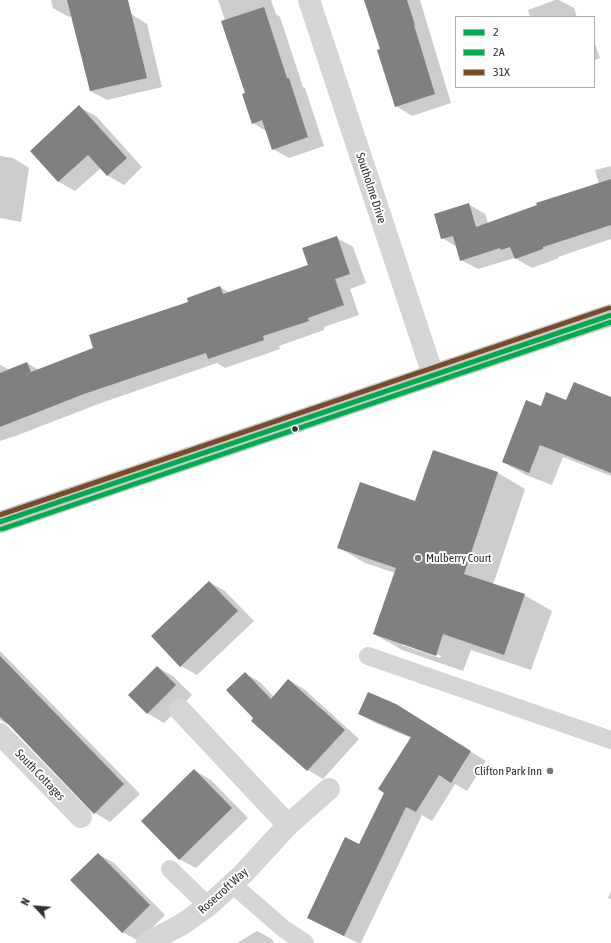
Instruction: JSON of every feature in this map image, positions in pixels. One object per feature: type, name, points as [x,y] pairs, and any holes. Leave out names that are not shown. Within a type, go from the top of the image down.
[{"type":"main road","points":[[0,522],[611,315]]},
{"type":"street","name":"Southolme Drive","points":[[309,0],[433,375]]},
{"type":"street","points":[[180,710],[288,825]]},
{"type":"street","name":"South Cottages","points":[[0,734],[81,817]]},
{"type":"street","name":"Rosecroft Way","points":[[147,943],[181,925],[208,906],[244,874],[288,825],[329,789]]},
{"type":"lane","points":[[368,656],[611,740]]},
{"type":"lane","points":[[170,869],[208,906]]},
{"type":"lane","points":[[232,884],[284,929],[305,943]]},
{"type":"building","points":[[67,0],[128,0],[147,78],[90,91]]},
{"type":"building","points":[[364,0],[407,0],[435,94],[395,107],[377,50],[380,49]]},
{"type":"building","points":[[264,7],[308,137],[272,150],[262,120],[252,124],[242,94],[245,93],[221,21]]},
{"type":"building","points":[[79,105],[127,158],[107,176],[88,155],[58,182],[30,151]]},
{"type":"building","points":[[611,179],[611,225],[543,247],[543,249],[515,259],[510,247],[501,250],[500,248],[460,261],[453,236],[441,239],[434,214],[469,203],[476,227],[537,205],[536,203]]},
{"type":"building","points":[[337,236],[350,274],[335,279],[344,305],[308,318],[309,321],[263,336],[264,340],[208,359],[206,353],[84,394],[0,427],[0,373],[27,362],[31,372],[93,348],[89,335],[188,302],[187,298],[220,286],[223,294],[308,265],[302,248]]},
{"type":"building","points":[[574,382],[611,397],[611,473],[540,445],[529,473],[502,462],[526,400],[541,406],[546,392],[566,400]]},
{"type":"building","name":"Mulberry Court","points":[[433,450],[498,472],[464,574],[525,594],[504,655],[443,634],[436,656],[373,634],[396,568],[337,548],[360,482],[415,501]]},
{"type":"building","points":[[209,581],[238,611],[180,667],[151,636]]},
{"type":"building","points":[[0,656],[124,784],[94,814],[0,717]]},
{"type":"building","points":[[157,666],[176,685],[147,714],[128,695]]},
{"type":"building","points":[[245,672],[271,699],[288,679],[345,730],[307,771],[251,721],[253,718],[226,690]]},
{"type":"building","points":[[368,692],[396,704],[471,751],[451,783],[439,775],[416,812],[406,807],[344,936],[307,918],[345,837],[359,844],[384,793],[378,789],[411,737],[358,714]]},
{"type":"building","points":[[194,769],[232,808],[179,860],[141,821]]},
{"type":"building","points":[[98,853],[150,905],[122,933],[70,880]]},
{"type":"transit line","name":"31X","points":[[0,515],[609,308]]},
{"type":"transit line","name":"2","points":[[0,522],[611,315]]},
{"type":"transit line","name":"2A","points":[[2,529],[611,322]]},
{"type":"place","name":"Mulberry Court","points":[[418,558]]},
{"type":"place","name":"Clifton Park Inn","points":[[550,771]]}]
